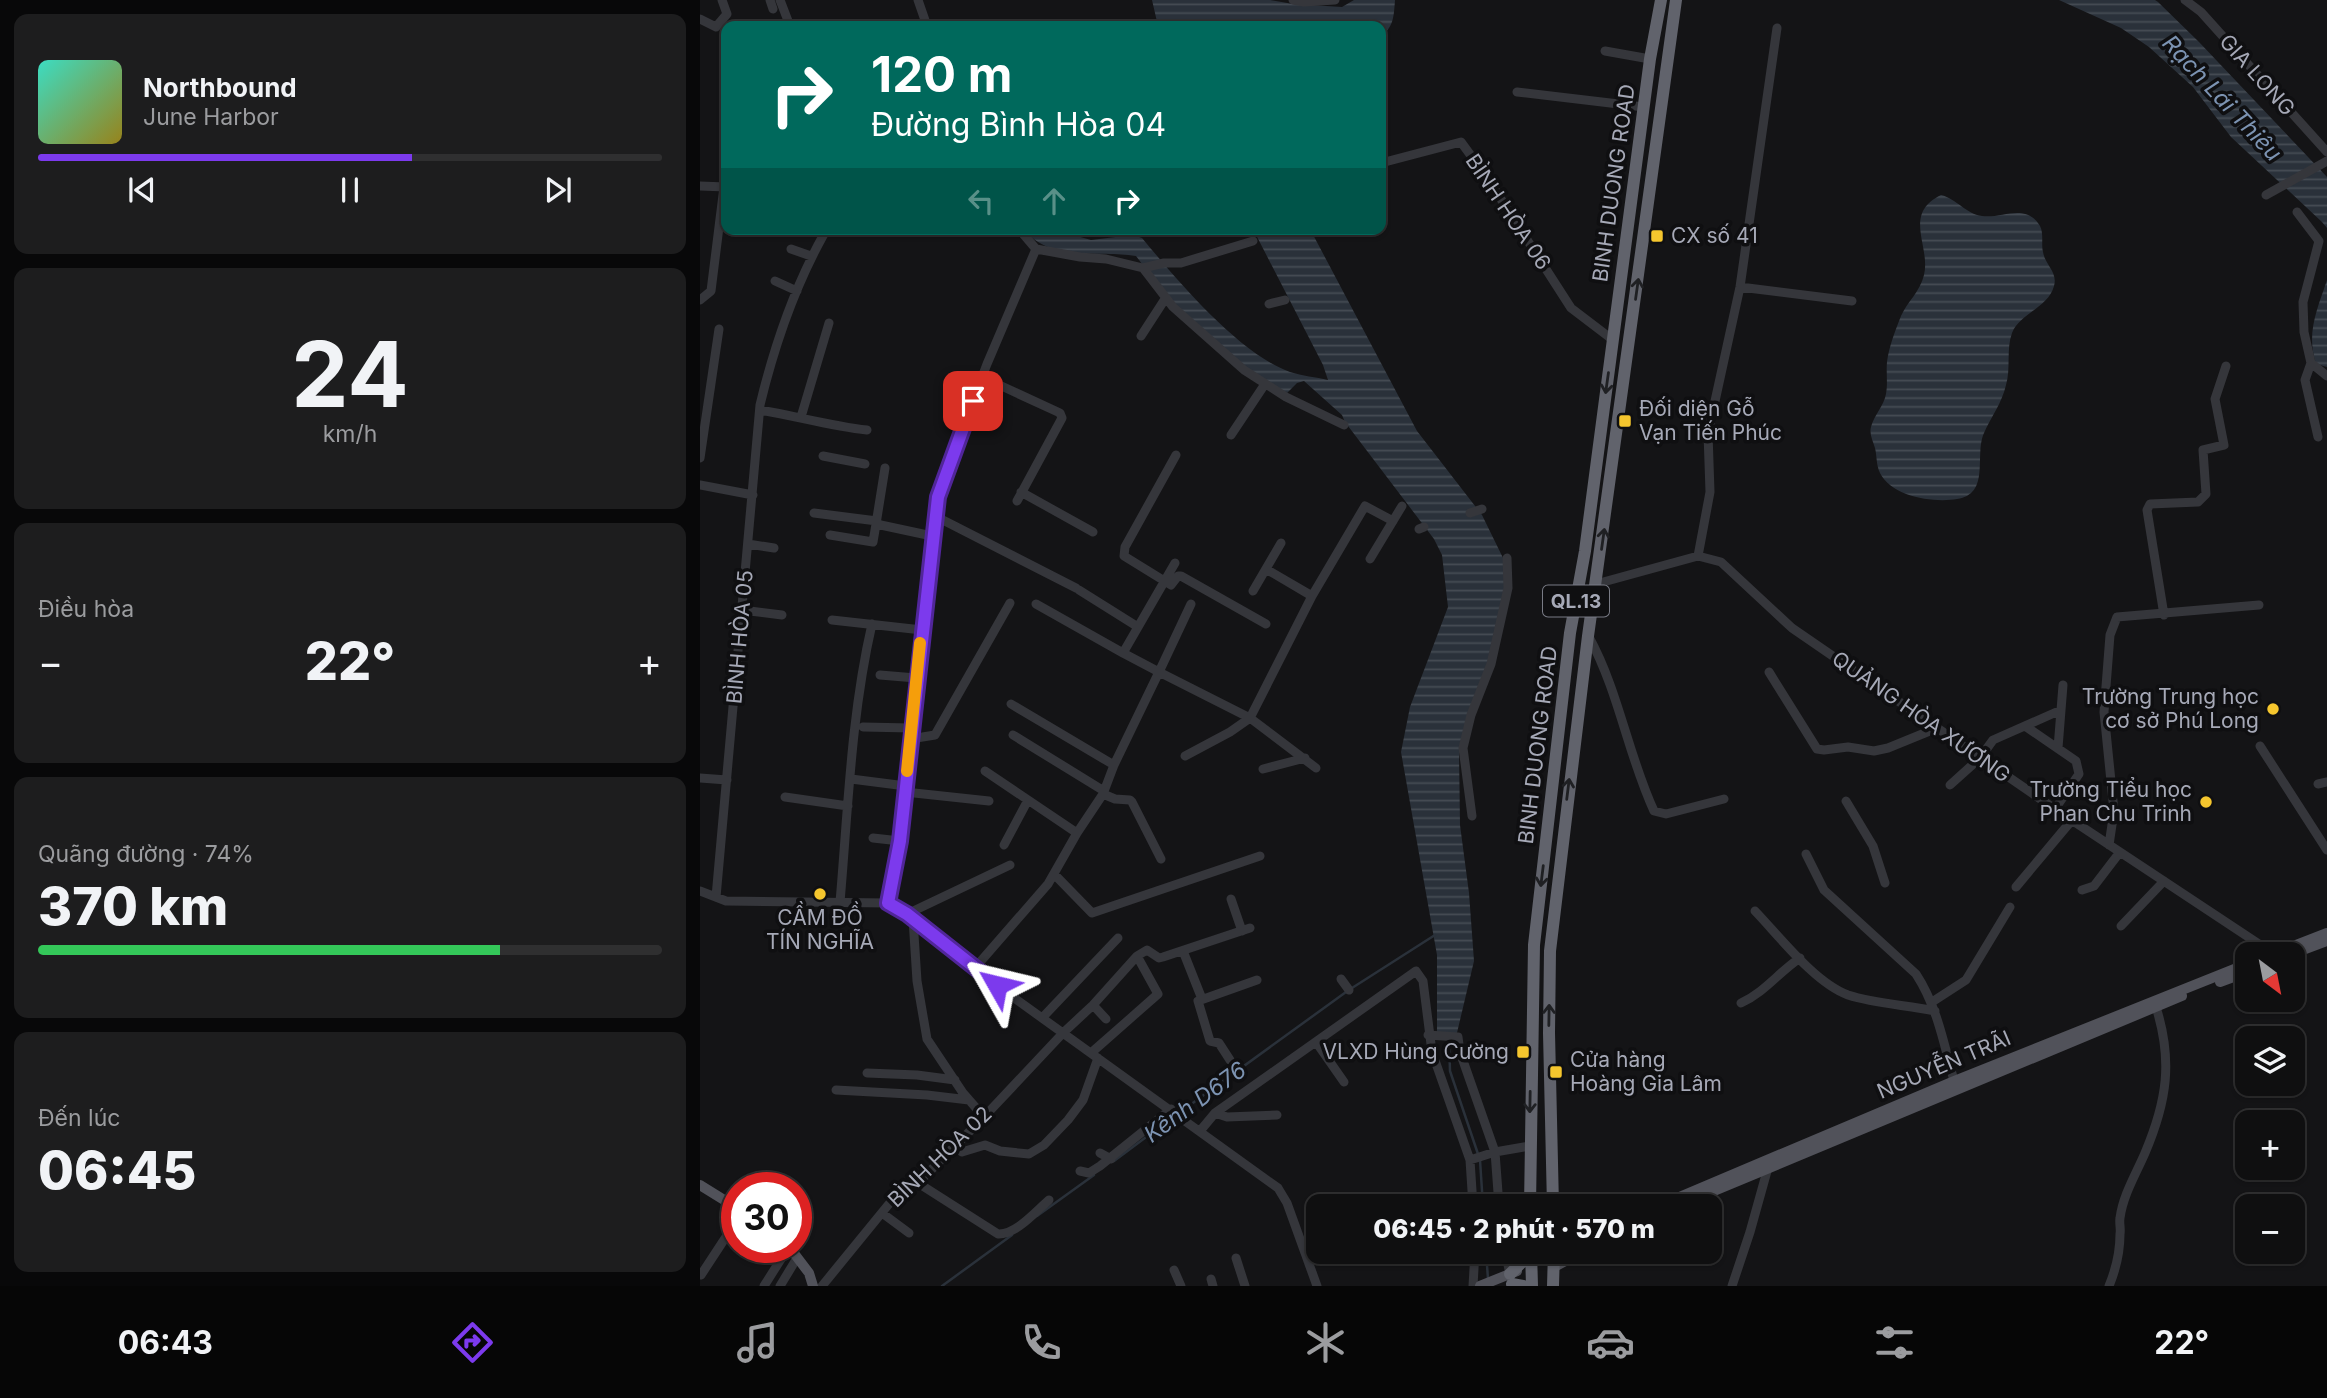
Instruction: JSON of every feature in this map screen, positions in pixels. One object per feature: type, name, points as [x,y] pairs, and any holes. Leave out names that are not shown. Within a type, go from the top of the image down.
[{"type":"highway","name":"BINH DUONG ROAD","points":[[1530,1194],[1534,945],[1570,633],[1585,551],[1650,59],[1661,0]]},
{"type":"highway","name":"BINH DUONG ROAD","points":[[1553,1194],[1550,951],[1588,636],[1676,0]]},
{"type":"highway","points":[[1636,167],[1654,168]]},
{"type":"highway","points":[[1616,318],[1633,320]]},
{"type":"highway","points":[[1570,633],[1588,636]]},
{"type":"highway","points":[[1520,1281],[1526,1264]]},
{"type":"highway","points":[[1520,1281],[1544,1264]]},
{"type":"highway","points":[[1553,1286],[1555,1264]]},
{"type":"main road","points":[[2304,942],[2327,933]]},
{"type":"main road","points":[[2305,950],[2327,942]]},
{"type":"main road","name":"NGUYỄN TRÃI","points":[[1704,1194],[1769,1164],[2235,969]]},
{"type":"main road","name":"NGUYỄN TRÃI","points":[[1900,1109],[1954,1081],[2235,977]]},
{"type":"main road","name":"NGUYỄN TRÃI","points":[[1690,1194],[1769,1164]]},
{"type":"main road","points":[[700,1185],[721,1198]]},
{"type":"main road","points":[[801,1263],[809,1273],[813,1286]]},
{"type":"main road","points":[[1480,1286],[1520,1281]]},
{"type":"street","points":[[721,21],[727,14],[722,0]]},
{"type":"street","points":[[780,0],[788,21]]},
{"type":"street","points":[[918,0],[925,21]]},
{"type":"street","points":[[1293,0],[1335,0]]},
{"type":"street","name":"GIA LONG","points":[[2185,0],[2201,12],[2327,152]]},
{"type":"street","points":[[700,19],[716,27],[721,21]]},
{"type":"street","points":[[1596,584],[1698,556],[1710,492],[1708,433],[1740,287],[1777,28]]},
{"type":"street","points":[[1605,51],[1650,59]]},
{"type":"street","points":[[1517,92],[1644,107]]},
{"type":"street","name":"BÌNH HÒA 06","points":[[1386,162],[1461,142],[1571,308],[1613,340]]},
{"type":"street","points":[[2266,195],[2327,161]]},
{"type":"street","points":[[700,186],[721,187]]},
{"type":"street","points":[[2297,212],[2319,241],[2304,302],[2305,338],[2310,360],[2305,380],[2318,437]]},
{"type":"street","points":[[700,300],[711,291],[721,217]]},
{"type":"street","name":"BÌNH HÒA 05","points":[[716,897],[760,410],[767,377],[797,291],[811,256],[823,235]]},
{"type":"street","points":[[1023,235],[1036,249],[1106,259],[1143,268],[1164,263],[1181,263],[1253,241]]},
{"type":"street","points":[[791,249],[811,256]]},
{"type":"street","points":[[888,903],[900,841],[938,497],[982,377],[1036,249]]},
{"type":"street","points":[[1143,268],[1165,299],[1244,370],[1286,397],[1344,425]]},
{"type":"street","points":[[775,282],[797,291]]},
{"type":"street","points":[[1740,287],[1852,301]]},
{"type":"street","points":[[1141,337],[1165,299]]},
{"type":"street","points":[[1269,304],[1285,300]]},
{"type":"street","points":[[801,417],[829,323]]},
{"type":"street","points":[[700,458],[719,328]]},
{"type":"street","points":[[2310,360],[2327,376]]},
{"type":"street","points":[[2164,615],[2147,510],[2150,504],[2198,502],[2206,494],[2203,450],[2224,445],[2215,399],[2226,366]]},
{"type":"street","points":[[982,377],[1059,413],[1062,418],[1019,496],[1093,532]]},
{"type":"street","points":[[1231,435],[1265,384]]},
{"type":"street","points":[[760,410],[801,417],[829,426],[867,430]]},
{"type":"street","points":[[1176,455],[1124,553],[1125,558],[1172,585],[1178,576],[1181,576],[1266,624]]},
{"type":"street","points":[[823,456],[865,464]]},
{"type":"street","points":[[830,535],[873,542],[885,468]]},
{"type":"street","points":[[700,485],[753,495]]},
{"type":"street","points":[[1185,756],[1250,718],[1312,596],[1365,506],[1393,521]]},
{"type":"street","points":[[1370,559],[1402,506]]},
{"type":"street","points":[[1470,513],[1482,509]]},
{"type":"street","points":[[814,513],[877,523],[932,536]]},
{"type":"street","points":[[935,516],[1078,589],[1138,627]]},
{"type":"street","points":[[1254,591],[1280,543]]},
{"type":"street","points":[[748,544],[774,548]]},
{"type":"street","name":"QUẢNG HÒA XƯƠNG","points":[[1698,556],[1721,562],[1792,628],[2054,809],[2256,942]]},
{"type":"street","points":[[1472,816],[1463,748],[1491,664],[1508,589],[1507,558]]},
{"type":"street","points":[[1123,653],[1175,562]]},
{"type":"street","points":[[1266,569],[1312,596]]},
{"type":"street","points":[[910,739],[934,735],[1010,603]]},
{"type":"street","points":[[1036,604],[1123,653],[1250,718],[1316,768]]},
{"type":"street","points":[[974,969],[1048,884],[1103,793],[1191,604]]},
{"type":"street","points":[[2109,845],[2114,811],[2104,712],[2110,635],[2117,617],[2259,605]]},
{"type":"street","points":[[743,610],[782,615]]},
{"type":"street","points":[[832,620],[922,630]]},
{"type":"street","points":[[840,902],[866,648],[872,624]]},
{"type":"street","points":[[1588,636],[1603,663],[1641,783],[1654,811],[1667,814],[1724,799]]},
{"type":"street","points":[[1769,672],[1817,749],[1848,747],[1874,751],[1937,728]]},
{"type":"street","points":[[880,675],[916,678]]},
{"type":"street","points":[[2058,748],[2063,685]]},
{"type":"street","points":[[1010,704],[1114,765]]},
{"type":"street","points":[[1950,785],[1980,758],[1993,740],[2061,710]]},
{"type":"street","points":[[2025,726],[2076,761],[2079,774],[2054,809]]},
{"type":"street","points":[[863,727],[911,728]]},
{"type":"street","points":[[1013,735],[1103,793],[1115,799],[1130,800],[1161,859]]},
{"type":"street","points":[[2260,746],[2327,850]]},
{"type":"street","points":[[1263,769],[1305,758]]},
{"type":"street","points":[[985,771],[1077,833]]},
{"type":"street","points":[[700,778],[727,780]]},
{"type":"street","points":[[851,779],[989,801]]},
{"type":"street","points":[[785,797],[848,806]]},
{"type":"street","points":[[1004,845],[1028,800]]},
{"type":"street","points":[[1846,801],[1873,846],[1885,883]]},
{"type":"street","points":[[2016,887],[2072,820]]},
{"type":"street","points":[[873,838],[900,841]]},
{"type":"street","points":[[2082,890],[2094,886],[2120,852]]},
{"type":"street","points":[[1806,855],[1824,890],[1916,974],[1933,1007],[1954,1081]]},
{"type":"street","points":[[1054,874],[1092,913],[1260,856]]},
{"type":"street","points":[[910,917],[1010,865]]},
{"type":"street","points":[[2120,926],[2164,881]]},
{"type":"street","points":[[700,891],[726,901],[888,903],[910,917],[974,969],[1278,1188],[1287,1202],[1317,1286]]},
{"type":"street","points":[[955,1146],[962,1152],[985,1145],[1000,1151],[1029,1154],[1044,1145],[1083,1100],[1095,1055],[1158,993],[1137,956],[1147,950],[1159,958],[1246,929],[1231,899]]},
{"type":"street","points":[[1755,911],[1824,983],[1849,995],[1933,1007],[1966,980],[2010,907]]},
{"type":"street","points":[[910,917],[927,1039],[984,1117]]},
{"type":"street","points":[[1042,1018],[1118,938]]},
{"type":"street","points":[[1183,951],[1202,999]]},
{"type":"street","name":"BÌNH HÒA 02","points":[[822,1286],[893,1199],[918,1183],[1093,1005],[1137,956]]},
{"type":"street","points":[[1741,1003],[1759,993],[1800,958]]},
{"type":"street","points":[[1197,1129],[1215,1113],[1316,1042],[1359,1005],[1416,971],[1423,981],[1428,1035],[1436,1068],[1470,1160],[1472,1194]]},
{"type":"street","points":[[1341,979],[1349,990]]},
{"type":"street","points":[[1230,1060],[1219,1043],[1210,1041],[1198,1000],[1257,980]]},
{"type":"street","points":[[1093,1005],[1106,1019]]},
{"type":"street","points":[[2109,1286],[2119,1256],[2120,1218],[2131,1181],[2146,1151],[2164,1099],[2167,1071],[2157,1006]]},
{"type":"street","points":[[1428,1035],[1458,1037],[1460,1052],[1495,1152],[1498,1194]]},
{"type":"street","points":[[1316,1042],[1344,1082]]},
{"type":"street","points":[[867,1073],[955,1080]]},
{"type":"street","points":[[836,1090],[969,1100]]},
{"type":"street","points":[[1080,1171],[1089,1173],[1174,1112]]},
{"type":"street","points":[[1215,1113],[1227,1117],[1277,1115]]},
{"type":"street","points":[[1470,1160],[1495,1152],[1530,1146]]},
{"type":"street","points":[[1100,1153],[1111,1159]]},
{"type":"street","points":[[1732,1286],[1769,1164]]},
{"type":"street","points":[[918,1183],[998,1234],[1017,1227],[1049,1200]]},
{"type":"street","points":[[882,1213],[909,1233]]},
{"type":"street","points":[[701,1275],[721,1244]]},
{"type":"street","points":[[1236,1258],[1245,1286]]},
{"type":"street","points":[[764,1286],[779,1263]]},
{"type":"street","points":[[780,1286],[794,1263]]},
{"type":"street","points":[[1473,1286],[1474,1264]]},
{"type":"street","points":[[1512,1264],[1520,1281]]},
{"type":"street","points":[[1174,1270],[1181,1286]]},
{"type":"water","points":[[1152,0],[1270,0],[1342,7],[1354,0],[1395,0],[1394,15],[1386,31],[1386,21],[1157,21]]},
{"type":"water","name":"Rạch Lái Thiêu","points":[[2059,0],[2158,2],[2327,177],[2327,228],[2231,137],[2193,87],[2149,47],[2121,28]]},
{"type":"water","points":[[1941,195],[1976,215],[2021,213],[2034,219],[2040,226],[2043,252],[2055,281],[2051,294],[2021,320],[2012,333],[2006,385],[1981,442],[1978,482],[1968,496],[1948,500],[1926,499],[1894,488],[1880,473],[1870,432],[1886,394],[1887,362],[1894,333],[1924,275],[1920,221],[1929,203]]},
{"type":"water","points":[[1030,235],[1073,235],[1091,240],[1124,236],[1142,238],[1210,314],[1250,349],[1270,363],[1290,372],[1328,380],[1323,365],[1256,235],[1313,235],[1417,431],[1482,515],[1504,560],[1505,588],[1488,665],[1459,750],[1460,825],[1474,961],[1456,1037],[1437,1037],[1437,955],[1401,752],[1410,707],[1448,607],[1442,555],[1434,539],[1342,415],[1304,381],[1297,383],[1287,393],[1245,368],[1167,297],[1136,256],[1061,251],[1035,240]]},
{"type":"water","points":[[2327,280],[2327,367],[2316,364],[2312,332]]},
{"type":"waterway","name":"Kênh D676","points":[[1352,988],[1435,935]]},
{"type":"waterway","name":"Kênh D676","points":[[1179,1113],[1346,992]]},
{"type":"waterway","points":[[1449,1039],[1450,1071],[1478,1154]]},
{"type":"waterway","name":"Kênh D676","points":[[1114,1161],[1173,1117]]},
{"type":"waterway","points":[[1480,1160],[1482,1194]]},
{"type":"waterway","name":"Kênh D676","points":[[1037,1216],[1094,1175]]},
{"type":"waterway","name":"Kênh D676","points":[[942,1286],[1012,1235]]},
{"type":"waterway","points":[[1487,1264],[1488,1279]]},
{"type":"slow traffic","points":[[907,771],[920,643]]},
{"type":"place","name":"CX số 41","points":[[1657,236]]},
{"type":"place","name":"Đối diện Gỗ Vạn Tiến Phúc","points":[[1625,421]]},
{"type":"place","name":"Trường Trung học cơ sở Phú Long","points":[[2273,709]]},
{"type":"place","name":"Trường Tiểu học Phan Chu Trinh","points":[[2206,802]]},
{"type":"place","name":"CẦM ĐỒ TÍN NGHĨA","points":[[820,894]]},
{"type":"place","name":"VLXD Hùng Cường","points":[[1523,1052]]},
{"type":"place","name":"Cửa hàng Hoàng Gia Lâm","points":[[1556,1072]]},
{"type":"route","points":[[973,401],[938,497],[931,539],[900,841],[888,903],[907,914],[997,985]]}]
